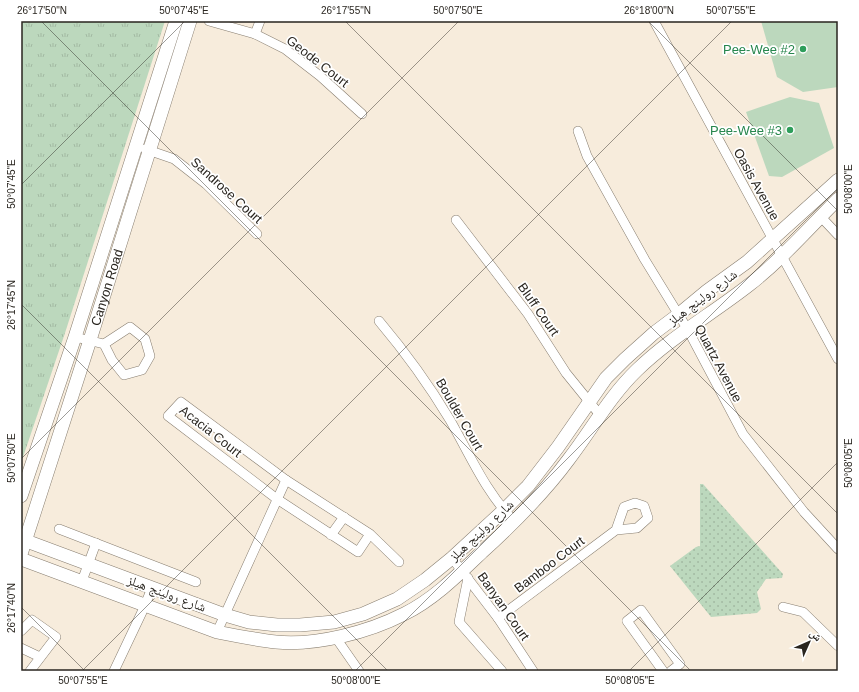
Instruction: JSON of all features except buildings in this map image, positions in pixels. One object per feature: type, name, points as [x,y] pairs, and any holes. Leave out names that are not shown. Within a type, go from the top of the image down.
[{"type":"main road","name":"Canyon Road","points":[[21,496],[75,336],[176,21]]},
{"type":"main road","name":"Canyon Road","points":[[21,554],[23,540],[90,340],[190,21]]},
{"type":"main road","name":"شارع رولينج هيلز","points":[[23,540],[225,615],[249,622],[277,625],[300,625],[334,622],[363,614],[397,599],[425,580],[452,558],[528,486],[558,447],[606,378],[625,358],[707,291],[747,262],[838,180]]},
{"type":"main road","name":"شارع رولينج هيلز","points":[[21,559],[217,632],[278,643],[305,642],[336,638],[370,629],[405,614],[465,574],[539,497],[600,414],[636,371],[664,346],[750,285],[782,256],[838,199]]},
{"type":"street","name":"Geode Court","points":[[209,21],[255,34],[285,49],[320,76],[362,114]]},
{"type":"street","points":[[255,34],[260,21]]},
{"type":"street","name":"Oasis Avenue","points":[[654,21],[838,359]]},
{"type":"street","name":"Quartz Avenue","points":[[578,131],[587,156],[688,330],[743,434],[804,512],[838,549]]},
{"type":"street","name":"Sandrose Court","points":[[136,146],[174,159],[206,184],[257,234]]},
{"type":"street","points":[[820,217],[838,235]]},
{"type":"street","name":"Bluff Court","points":[[456,220],[528,314],[566,373],[600,414]]},
{"type":"street","name":"Boulder Court","points":[[379,321],[398,343],[426,382],[450,421],[476,469],[503,511],[515,522]]},
{"type":"street","points":[[75,336],[104,344],[112,360],[124,375],[142,370],[150,356],[145,339],[130,326],[104,344]]},
{"type":"street","name":"Acacia Court","points":[[370,534],[358,552],[277,499],[168,416],[181,402],[286,480],[370,534],[399,562]]},
{"type":"street","points":[[217,632],[286,480]]},
{"type":"street","points":[[331,535],[344,517]]},
{"type":"street","points":[[60,529],[196,582]]},
{"type":"street","name":"Bamboo Court","points":[[498,618],[616,530]]},
{"type":"street","points":[[82,581],[96,543]]},
{"type":"street","name":"Banyan Court","points":[[452,558],[498,618],[533,671]]},
{"type":"street","points":[[465,574],[459,622],[502,671]]},
{"type":"street","points":[[114,671],[152,588]]},
{"type":"street","points":[[783,607],[803,612],[838,646]]},
{"type":"street","points":[[663,671],[627,621],[641,610],[680,664],[671,671]]},
{"type":"street","points":[[21,631],[32,620],[56,637],[30,671]]},
{"type":"street","points":[[336,638],[359,671]]},
{"type":"street","points":[[21,648],[40,657]]},
{"type":"green space","points":[[21,21],[165,21],[65,333],[21,463]]},
{"type":"green space","name":"Pee-Wee #2","points":[[761,21],[838,21],[838,87],[803,92],[777,77]]},
{"type":"green space","name":"Pee-Wee #3","points":[[790,97],[819,103],[834,148],[782,177],[769,176],[746,112]]},
{"type":"green space","points":[[700,484],[703,484],[783,574],[782,578],[766,579],[757,592],[761,609],[757,613],[711,617],[670,566],[696,547],[700,546]]},
{"type":"place","name":"Pee-Wee #2","points":[[803,49]]},
{"type":"place","name":"Pee-Wee #3","points":[[790,130]]}]
